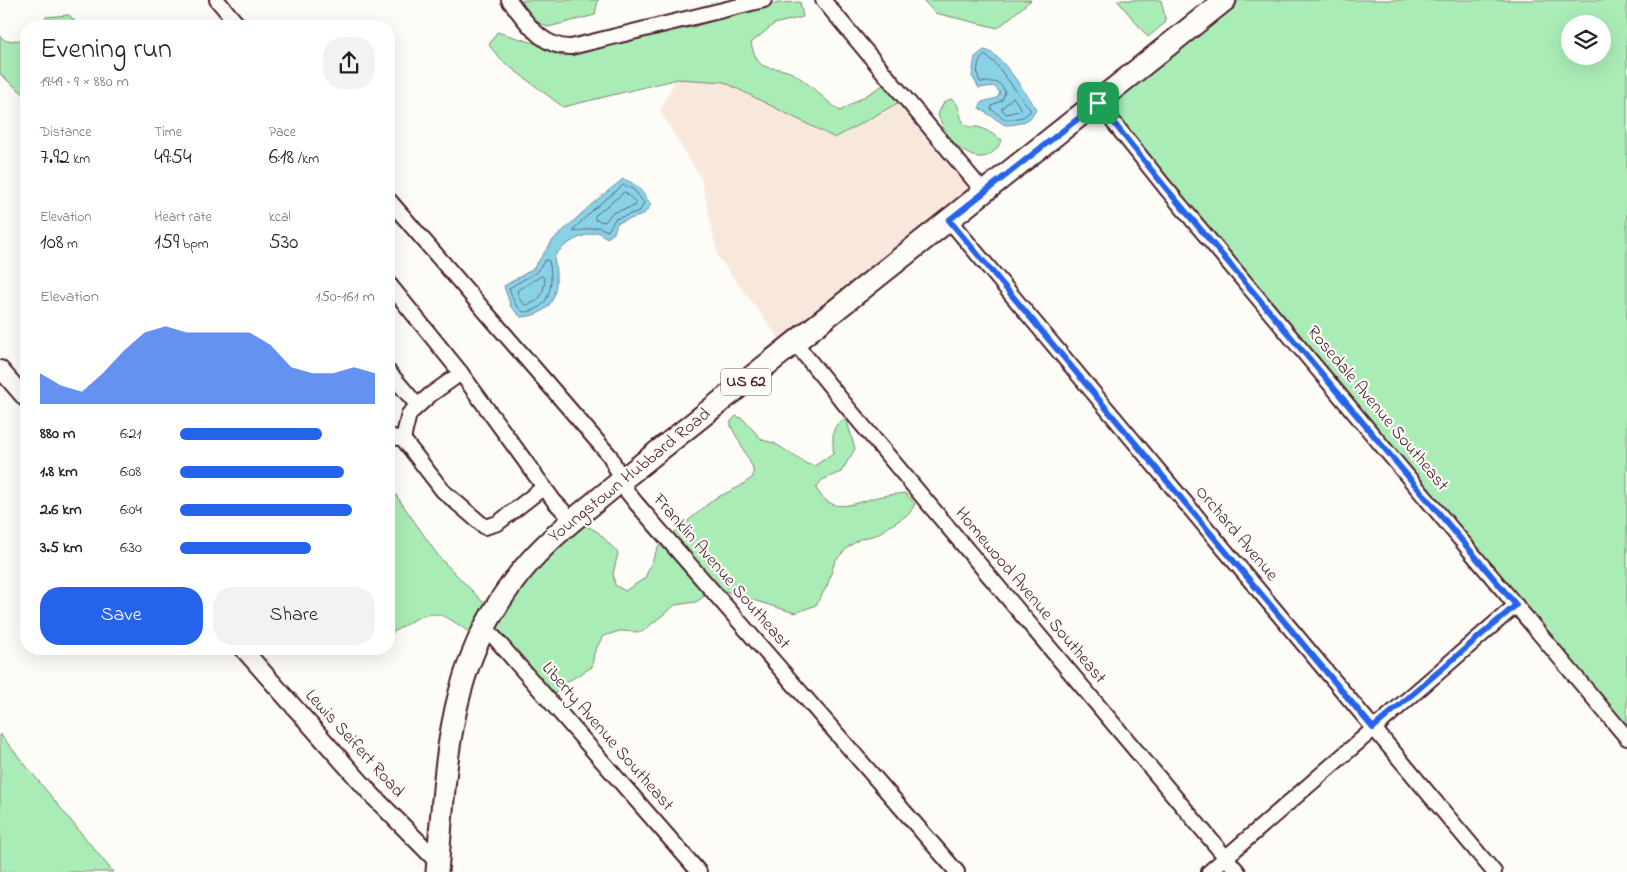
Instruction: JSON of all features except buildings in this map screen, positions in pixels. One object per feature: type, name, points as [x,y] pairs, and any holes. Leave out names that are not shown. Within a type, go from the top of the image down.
[{"type":"main road","name":"Youngstown Hubbard Road","points":[[437,867],[443,787],[456,703],[468,665],[486,628],[501,600],[530,562],[573,521],[622,480],[1225,0]]},
{"type":"street","points":[[217,0],[234,20]]},
{"type":"street","points":[[509,0],[540,38],[551,45],[571,47],[746,2],[764,0]]},
{"type":"street","points":[[823,0],[983,191]]},
{"type":"street","name":"Rosedale Avenue Southeast","points":[[1098,103],[1165,187],[1627,738]]},
{"type":"street","name":"Franklin Avenue Southeast","points":[[395,207],[610,456],[636,503],[957,872]]},
{"type":"street","name":"Orchard Avenue","points":[[949,220],[1494,872]]},
{"type":"street","points":[[395,291],[461,373],[544,487],[573,521]]},
{"type":"street","name":"Homewood Avenue Southeast","points":[[795,342],[848,408],[1238,872]]},
{"type":"street","points":[[0,368],[20,392]]},
{"type":"street","points":[[461,373],[409,414],[396,438],[443,491],[485,527],[498,523],[544,487]]},
{"type":"street","points":[[395,379],[418,406]]},
{"type":"street","points":[[1209,872],[1516,605]]},
{"type":"street","name":"Liberty Avenue Southeast","points":[[486,628],[699,872]]},
{"type":"street","name":"Lewis Seifert Road","points":[[248,655],[437,867]]},
{"type":"shaded area","points":[[676,79],[724,82],[835,137],[905,98],[983,191],[787,349],[718,257],[701,179],[660,111]]},
{"type":"green space","points":[[523,0],[598,0],[595,15],[548,27],[536,22],[520,11]]},
{"type":"green space","points":[[923,0],[1031,0],[998,28],[935,13]]},
{"type":"green space","points":[[1117,0],[1161,0],[1166,22],[1148,37]]},
{"type":"green space","points":[[1225,0],[1627,0],[1627,738],[1098,103]]},
{"type":"green space","points":[[800,2],[803,17],[774,24],[751,43],[754,54],[762,65],[794,74],[840,111],[885,84],[901,101],[835,138],[724,82],[678,79],[563,107],[501,60],[489,45],[497,32],[541,45],[560,56],[606,46],[646,34],[693,27],[778,3]]},
{"type":"green space","points":[[69,15],[74,20],[43,20],[46,17]]},
{"type":"green space","points":[[0,36],[6,41],[20,40],[20,91],[0,74]]},
{"type":"green space","points":[[951,99],[959,108],[963,122],[966,125],[983,129],[1002,140],[994,151],[985,157],[975,156],[965,152],[956,145],[942,125],[938,114],[944,102]]},
{"type":"green space","points":[[736,416],[743,419],[762,440],[774,443],[807,464],[814,466],[833,454],[834,430],[843,420],[847,421],[855,449],[841,472],[822,480],[816,488],[822,497],[828,502],[843,506],[880,496],[905,493],[915,504],[909,514],[876,535],[860,539],[848,547],[835,561],[827,586],[816,605],[795,613],[724,591],[712,591],[696,602],[675,605],[642,632],[620,631],[603,636],[594,653],[592,667],[565,683],[549,700],[486,628],[480,640],[454,622],[436,614],[417,618],[395,631],[395,494],[439,557],[483,602],[495,610],[501,599],[583,524],[598,532],[618,553],[613,574],[615,585],[625,591],[645,578],[658,547],[671,535],[714,499],[739,487],[753,477],[753,468],[731,426],[731,421]]},
{"type":"green space","points":[[0,734],[113,872],[0,872]]},
{"type":"water","points":[[984,50],[998,58],[1020,85],[1036,109],[1028,120],[1005,125],[979,108],[982,102],[997,98],[1000,93],[994,86],[979,88],[972,76],[975,57]]},
{"type":"water","points":[[623,179],[636,186],[651,205],[643,215],[617,223],[614,233],[607,238],[598,232],[585,235],[563,247],[554,257],[556,289],[549,305],[533,315],[521,317],[511,307],[504,286],[533,269],[553,240],[592,204]]},
{"type":"route","points":[[1098,103],[1165,187],[1516,605],[1373,728],[949,220],[983,191],[1098,103]]}]
